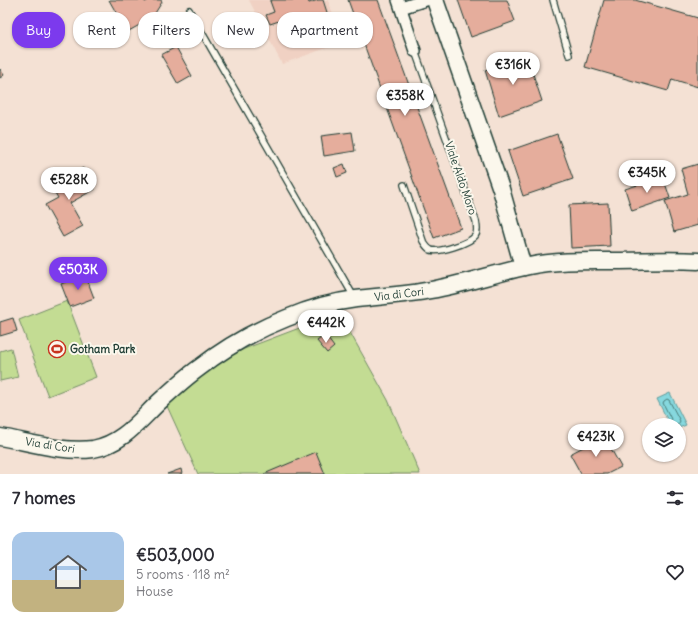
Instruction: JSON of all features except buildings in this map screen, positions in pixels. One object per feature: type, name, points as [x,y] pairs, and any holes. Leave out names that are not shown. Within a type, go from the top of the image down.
[{"type":"main road","points":[[434,0],[501,189],[523,267]]},
{"type":"main road","name":"Via di Cori","points":[[0,437],[69,450],[93,449],[106,445],[130,431],[166,395],[200,367],[242,340],[269,325],[325,305],[355,299],[402,295],[459,285],[523,267],[542,264],[564,262],[698,261]]},
{"type":"street","name":"Viale Aldo Moro","points":[[416,51],[399,4],[426,0]]},
{"type":"lane","points":[[553,0],[569,55]]},
{"type":"lane","points":[[189,10],[355,299]]},
{"type":"lane","name":"Viale Aldo Moro","points":[[404,185],[424,241],[428,248],[440,251],[468,242],[475,237],[478,230],[476,222],[416,51]]},
{"type":"shaded area","points":[[249,0],[328,0],[332,12],[277,12],[277,48],[326,48],[282,64],[269,39],[269,12],[255,12]]},
{"type":"green space","name":"Gotham Park","points":[[67,301],[96,377],[48,396],[19,320]]},
{"type":"green space","points":[[339,313],[388,400],[420,474],[198,474],[167,406],[207,369],[244,349]]},
{"type":"green space","points":[[11,348],[18,377],[0,381],[0,351]]},
{"type":"water","points":[[670,393],[682,418],[666,418],[657,399]]},
{"type":"place","name":"Gotham Park","points":[[57,349]]}]
